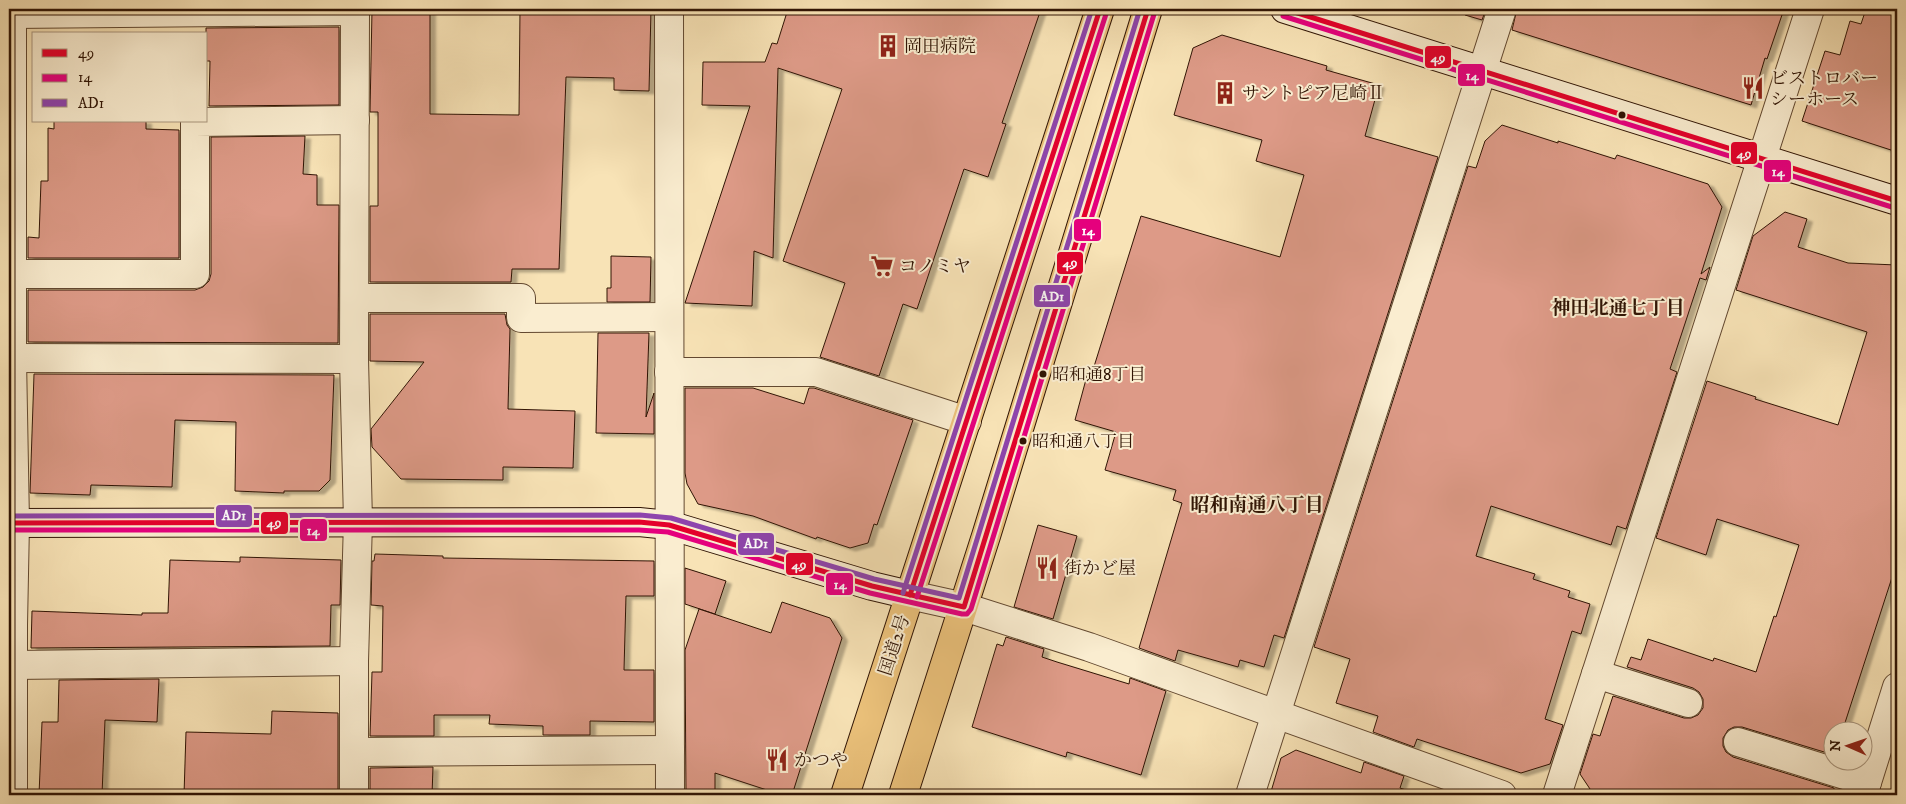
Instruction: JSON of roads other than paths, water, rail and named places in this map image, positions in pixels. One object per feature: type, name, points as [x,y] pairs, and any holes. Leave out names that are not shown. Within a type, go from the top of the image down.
[{"type":"highway","name":"国道2号","points":[[845,795],[1100,9]]},
{"type":"highway","points":[[903,795],[964,606],[1148,9]]},
{"type":"street","points":[[669,9],[670,795]]},
{"type":"street","points":[[1285,9],[1897,201]]},
{"type":"street","points":[[1250,795],[1502,9]]},
{"type":"street","points":[[1557,795],[1810,9]]},
{"type":"street","points":[[13,795],[11,751],[13,665],[11,625],[12,11],[355,10],[354,359],[358,521],[354,661],[354,795]]},
{"type":"street","points":[[208,122],[355,120]]},
{"type":"street","points":[[11,278],[195,274],[195,122]]},
{"type":"street","points":[[355,298],[521,298],[521,318],[669,317]]},
{"type":"street","points":[[12,358],[354,359]]},
{"type":"street","points":[[669,372],[816,372],[967,420]]},
{"type":"street","points":[[12,523],[606,520],[669,525],[872,586],[964,606],[1080,644],[1277,713],[1502,795]]},
{"type":"street","points":[[13,665],[354,661]]},
{"type":"street","points":[[1596,674],[1688,703]]},
{"type":"street","points":[[1738,742],[1865,788],[1897,687]]},
{"type":"street","points":[[354,752],[670,750]]},
{"type":"place","name":"岡田病院","points":[[888,46]]},
{"type":"place","name":"ビストロバー シーホース","points":[[1753,88]]},
{"type":"place","name":"サントピア尼崎Ⅱ","points":[[1225,93]]},
{"type":"place","name":"コノミヤ","points":[[882,266]]},
{"type":"place","name":"昭和通8丁目","points":[[1043,374]]},
{"type":"place","name":"昭和通八丁目","points":[[1023,441]]},
{"type":"place","name":"街かど屋","points":[[1047,568]]},
{"type":"place","name":"かつや","points":[[777,760]]},
{"type":"district","name":"神田北通七丁目","points":[[1618,307]]},
{"type":"district","name":"昭和南通八丁目","points":[[1257,504]]}]
